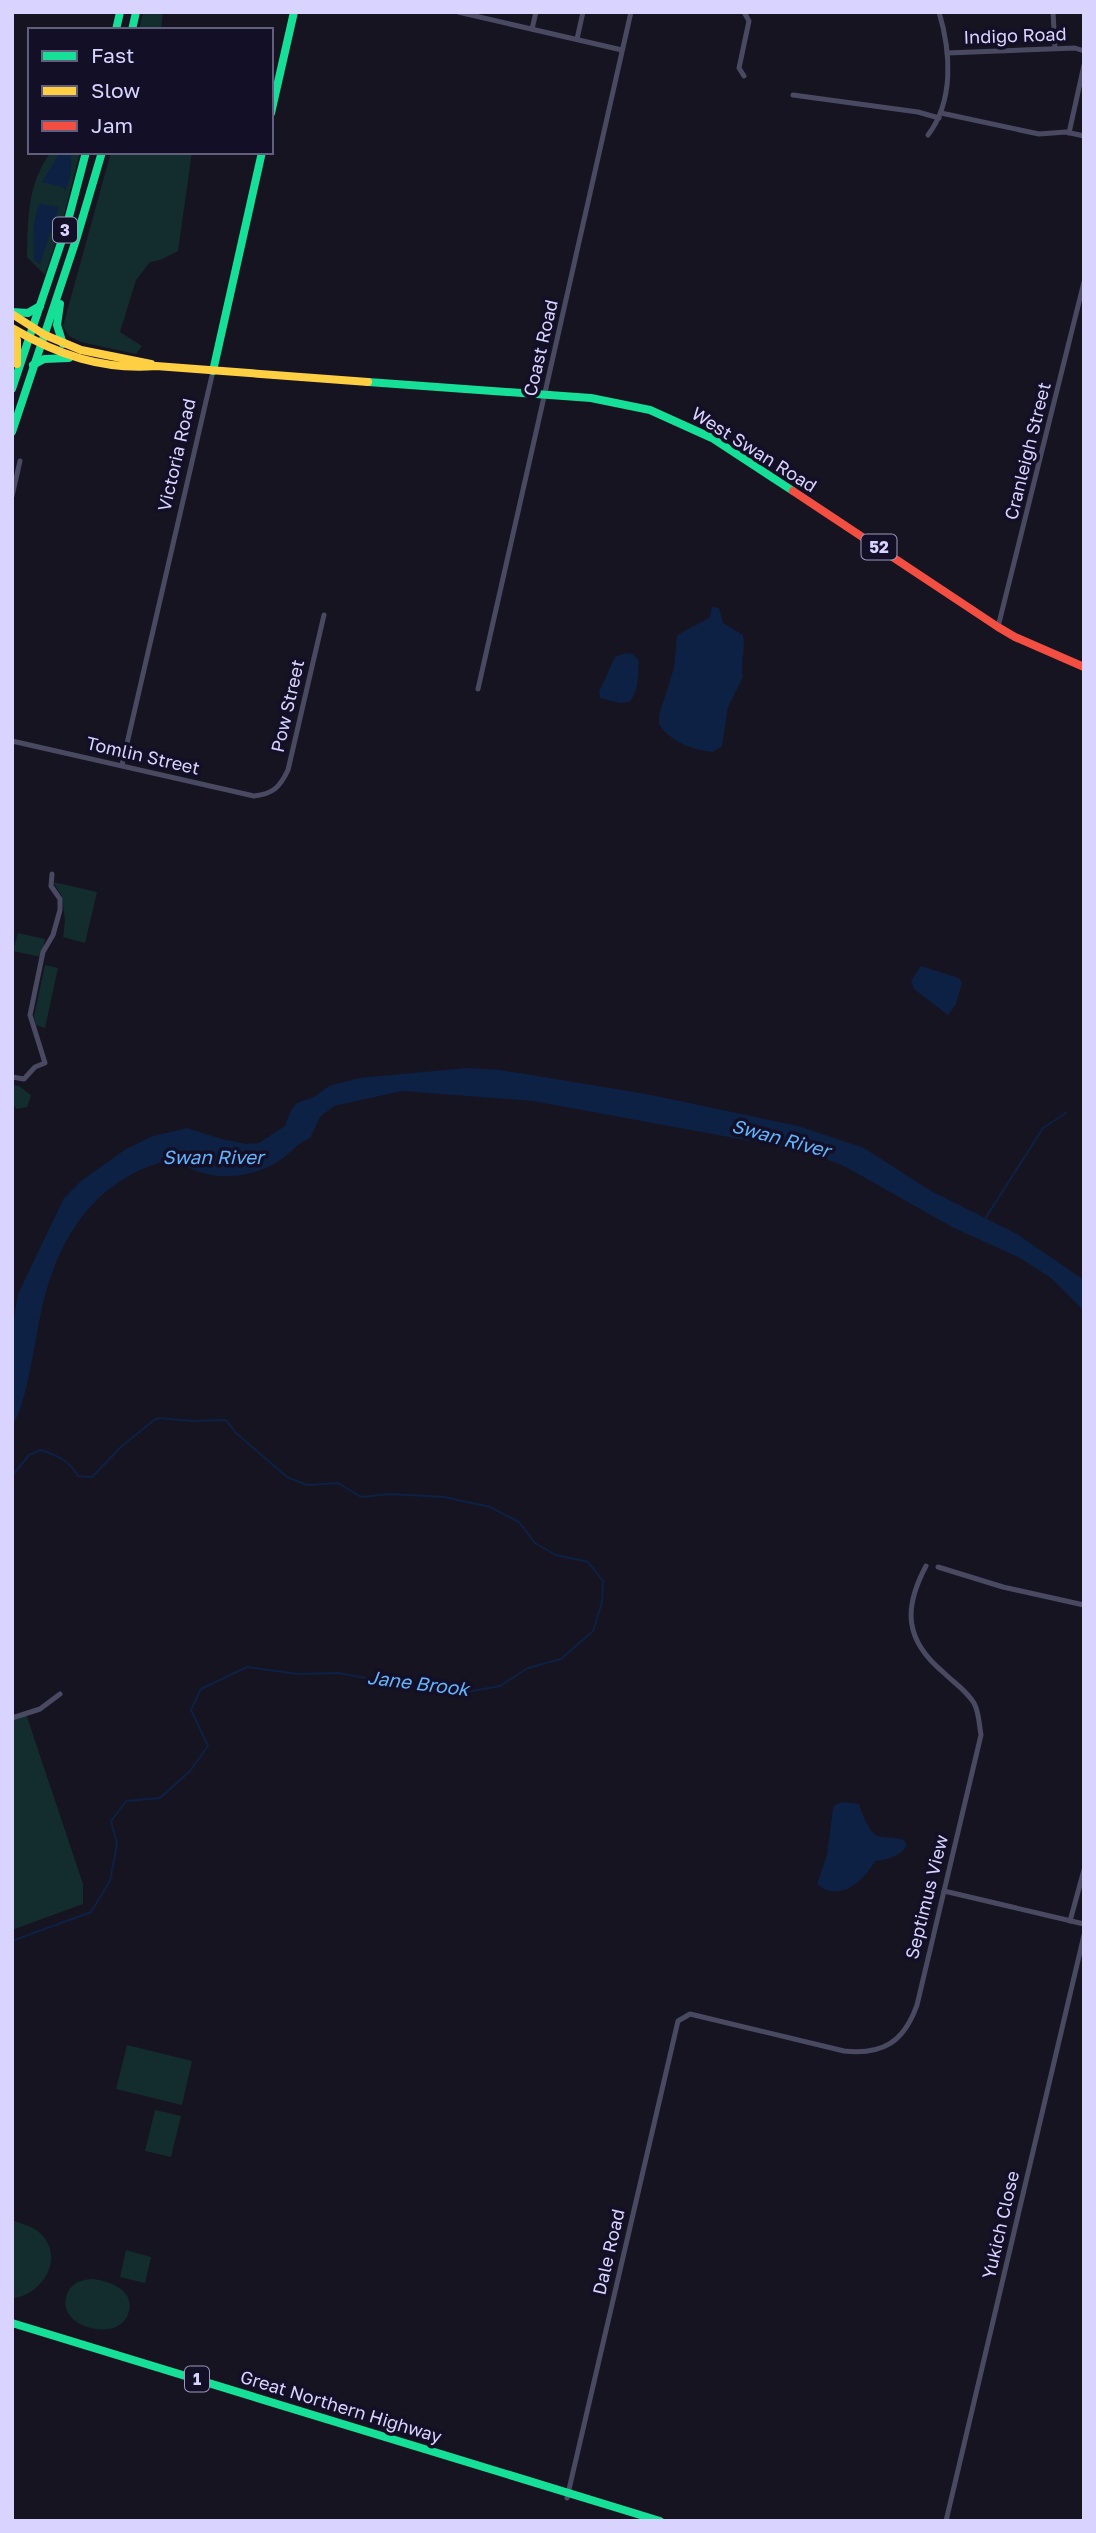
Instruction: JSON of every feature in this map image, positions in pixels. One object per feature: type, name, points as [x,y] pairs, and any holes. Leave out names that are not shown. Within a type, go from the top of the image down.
[{"type":"main road","points":[[273,104],[294,12]]},
{"type":"main road","name":"3","points":[[12,389],[66,228],[85,154]]},
{"type":"main road","name":"3","points":[[12,432],[101,154]]},
{"type":"main road","name":"Victoria Road","points":[[213,371],[262,154]]},
{"type":"main road","points":[[60,288],[57,329],[59,339],[64,344]]},
{"type":"main road","points":[[12,313],[27,313],[40,306]]},
{"type":"main road","name":"West Swan Road","points":[[12,313],[43,335],[64,344],[93,354],[147,362],[156,366]]},
{"type":"main road","points":[[13,328],[18,371]]},
{"type":"main road","name":"West Swan Road","points":[[13,328],[40,345],[69,358],[115,367],[156,366],[544,395],[607,401],[650,410],[712,438],[998,627],[1084,667]]},
{"type":"main road","points":[[33,365],[44,359],[69,358]]},
{"type":"main road","name":"Great Northern Highway","points":[[12,2323],[568,2496],[640,2521]]},
{"type":"main road","name":"Great Northern Highway","points":[[12,2330],[660,2521]]},
{"type":"street","points":[[458,12],[622,50]]},
{"type":"street","points":[[490,20],[492,12]]},
{"type":"street","points":[[532,29],[536,12]]},
{"type":"street","points":[[577,39],[583,12]]},
{"type":"street","name":"Coast Road","points":[[478,689],[631,12]]},
{"type":"street","points":[[928,135],[940,115],[947,79],[947,53],[939,12]]},
{"type":"street","points":[[1053,12],[1055,48]]},
{"type":"street","points":[[744,76],[739,68],[750,21],[745,14]]},
{"type":"street","name":"Indigo Road","points":[[947,53],[1055,48],[1084,51]]},
{"type":"street","points":[[1069,133],[1084,65]]},
{"type":"street","points":[[793,95],[940,115],[1039,134],[1069,133],[1084,136]]},
{"type":"street","name":"Cranleigh Street","points":[[998,627],[1084,282]]},
{"type":"street","name":"Victoria Road","points":[[122,765],[213,371]]},
{"type":"street","points":[[12,496],[20,461]]},
{"type":"street","name":"Pow Street","points":[[267,795],[281,785],[288,770],[324,615]]},
{"type":"street","name":"Tomlin Street","points":[[12,741],[254,796],[267,795]]},
{"type":"street","points":[[12,1077],[24,1079],[34,1067],[45,1063],[30,1015],[43,953],[53,935],[61,904],[51,886],[52,874]]},
{"type":"street","name":"Septimus View","points":[[685,2015],[700,2016],[844,2051],[873,2051],[888,2045],[911,2023],[981,1734],[975,1705],[968,1694],[929,1661],[914,1637],[911,1619],[920,1576],[926,1566]]},
{"type":"street","points":[[938,1567],[1003,1587],[1084,1605]]},
{"type":"street","points":[[12,1718],[40,1709],[60,1694]]},
{"type":"street","points":[[1070,1921],[1084,1870]]},
{"type":"street","points":[[944,1891],[1084,1924]]},
{"type":"street","name":"Yukich Close","points":[[946,2521],[1084,1935]]},
{"type":"street","name":"Dale Road","points":[[568,2496],[677,2024],[685,2015]]},
{"type":"green space","points":[[143,12],[163,12],[161,28],[139,28]]},
{"type":"green space","points":[[50,154],[79,154],[45,275],[27,257],[30,202],[43,164]]},
{"type":"green space","points":[[110,154],[192,154],[178,251],[150,262],[136,280],[120,332],[142,346],[136,354],[81,342],[69,336],[63,326]]},
{"type":"green space","points":[[53,882],[97,892],[85,943],[63,937],[65,921],[62,896]]},
{"type":"green space","points":[[18,933],[45,939],[41,957],[13,951]]},
{"type":"green space","points":[[45,965],[58,968],[45,1028],[36,1025],[34,1016]]},
{"type":"green space","points":[[12,1085],[19,1086],[31,1095],[27,1107],[16,1109],[12,1101]]},
{"type":"green space","points":[[26,1714],[83,1884],[83,1904],[12,1930],[12,1719]]},
{"type":"green space","points":[[127,2045],[192,2061],[182,2105],[116,2089]]},
{"type":"green space","points":[[155,2110],[181,2116],[171,2157],[145,2151]]},
{"type":"green space","points":[[12,2220],[39,2232],[48,2244],[51,2254],[51,2264],[42,2282],[25,2295],[15,2298],[12,2298]]},
{"type":"green space","points":[[126,2250],[151,2257],[145,2283],[120,2277]]},
{"type":"green space","points":[[93,2279],[113,2284],[128,2297],[129,2311],[124,2322],[114,2328],[88,2328],[69,2314],[65,2303],[69,2290],[80,2281]]},
{"type":"water","points":[[59,154],[70,154],[71,172],[65,191],[63,187],[42,182]]},
{"type":"water","points":[[40,204],[59,207],[40,264],[34,260],[34,224]]},
{"type":"water","points":[[712,607],[719,608],[723,623],[743,635],[744,646],[743,677],[728,707],[722,746],[713,752],[683,744],[670,736],[659,724],[659,715],[674,668],[677,636],[710,617]]},
{"type":"water","points":[[626,653],[633,654],[639,661],[638,682],[633,697],[630,702],[620,703],[600,698],[599,692],[615,657]]},
{"type":"water","points":[[921,966],[959,978],[962,983],[956,1004],[948,1015],[914,989],[911,981]]},
{"type":"water","name":"Swan River","points":[[467,1068],[500,1070],[646,1094],[798,1126],[864,1148],[931,1191],[1017,1234],[1084,1280],[1084,1311],[1051,1278],[1020,1258],[952,1227],[844,1166],[805,1151],[533,1101],[402,1091],[334,1106],[320,1117],[310,1138],[279,1161],[261,1170],[235,1176],[210,1175],[173,1159],[145,1168],[100,1197],[82,1216],[56,1263],[40,1317],[26,1389],[12,1427],[12,1330],[18,1294],[64,1198],[81,1181],[126,1149],[153,1136],[187,1128],[246,1144],[259,1143],[285,1126],[297,1103],[314,1097],[329,1086],[359,1078]]},
{"type":"water","points":[[842,1802],[859,1804],[873,1833],[901,1839],[906,1846],[897,1855],[875,1861],[858,1882],[843,1891],[834,1892],[817,1884],[827,1855],[833,1809]]},
{"type":"waterway","points":[[985,1219],[1043,1128],[1066,1113]]},
{"type":"waterway","name":"Jane Brook","points":[[12,1476],[29,1455],[41,1450],[62,1459],[78,1476],[92,1477],[122,1446],[154,1420],[226,1420],[236,1433],[287,1477],[307,1485],[338,1483],[361,1497],[390,1494],[444,1497],[490,1507],[519,1522],[535,1543],[556,1555],[588,1562],[603,1581],[602,1602],[593,1631],[561,1659],[528,1668],[500,1686],[466,1692],[416,1687],[338,1673],[298,1674],[247,1667],[201,1689],[191,1710],[208,1746],[190,1771],[160,1798],[126,1801],[111,1821],[117,1844],[110,1881],[91,1912],[12,1941]]},
{"type":"traffic: fast","points":[[116,28],[120,12]]},
{"type":"traffic: fast","points":[[132,28],[136,12]]},
{"type":"traffic: fast","points":[[273,104],[294,12]]},
{"type":"traffic: fast","points":[[12,389],[66,228],[85,154]]},
{"type":"traffic: fast","points":[[12,432],[76,240],[101,154]]},
{"type":"traffic: fast","points":[[213,371],[262,154]]},
{"type":"traffic: fast","points":[[60,304],[57,325],[63,344]]},
{"type":"traffic: fast","points":[[12,312],[28,313],[40,306]]},
{"type":"traffic: fast","points":[[33,365],[44,359],[69,358]]},
{"type":"traffic: fast","points":[[368,382],[591,398],[650,410],[712,438],[793,491]]},
{"type":"traffic: fast","points":[[12,2323],[660,2521]]},
{"type":"traffic: slow","points":[[12,314],[45,335],[81,350],[151,364]]},
{"type":"traffic: slow","points":[[12,328],[64,353],[117,366],[156,366],[368,382]]},
{"type":"traffic: slow","points":[[13,329],[17,340],[17,364]]},
{"type":"traffic: jam","points":[[793,491],[998,627],[1084,667]]}]
